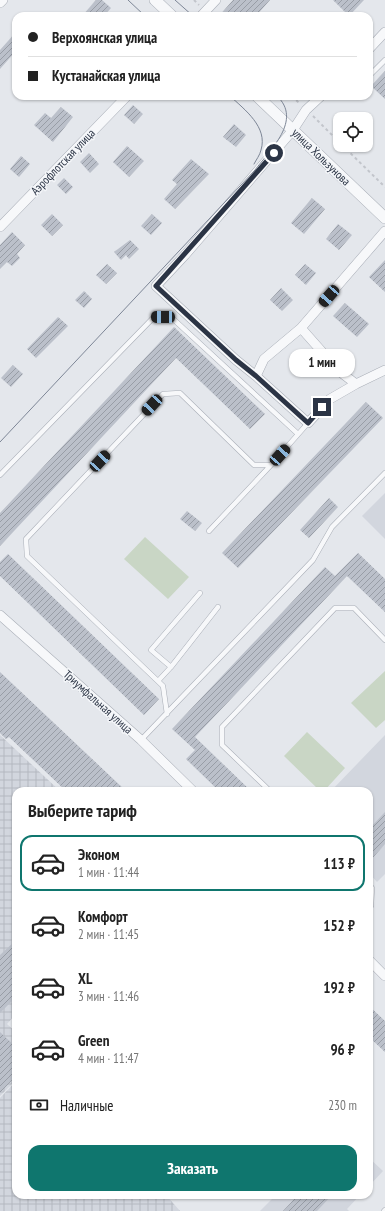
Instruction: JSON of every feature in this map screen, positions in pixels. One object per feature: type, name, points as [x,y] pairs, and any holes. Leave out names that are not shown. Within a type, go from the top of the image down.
[{"type":"street","points":[[0,3],[3,0]]},
{"type":"street","points":[[155,0],[168,12]]},
{"type":"street","points":[[205,12],[216,0]]},
{"type":"street","points":[[373,45],[385,32]]},
{"type":"street","name":"Аэрофлотская улица","points":[[0,228],[123,100]]},
{"type":"street","name":"улица Хользунова","points":[[261,100],[385,218]]},
{"type":"street","points":[[317,100],[306,110],[293,130],[185,255],[156,286],[236,360],[308,423],[330,399],[385,370]]},
{"type":"street","points":[[256,376],[264,359],[301,328],[385,231]]},
{"type":"street","points":[[301,328],[339,371],[356,384]]},
{"type":"street","name":"Триумфальная улица","points":[[0,615],[141,740],[189,787]]},
{"type":"street","points":[[373,964],[385,976]]},
{"type":"lane","points":[[373,72],[385,60]]},
{"type":"lane","points":[[0,475],[154,317],[171,317],[298,434]]},
{"type":"lane","points":[[167,714],[163,686],[27,556],[26,539],[163,394],[180,393],[254,466],[271,465]]},
{"type":"lane","points":[[209,531],[308,423]]},
{"type":"lane","points":[[141,740],[313,560],[332,527],[385,473]]},
{"type":"lane","points":[[171,667],[151,650],[200,593]]},
{"type":"lane","points":[[158,681],[218,608]]},
{"type":"lane","points":[[266,787],[222,746],[222,727],[335,608],[354,608],[385,640]]},
{"type":"path","points":[[296,100],[333,136]]},
{"type":"path","points":[[349,152],[385,187]]},
{"type":"shaded area","points":[[385,493],[385,539],[362,516]]},
{"type":"shaded area","points":[[0,735],[56,787],[12,787],[12,1018],[7,1024],[12,1028],[12,1084],[0,1096]]},
{"type":"shaded area","points":[[385,735],[385,874],[377,882],[373,878],[373,787],[335,787]]},
{"type":"shaded area","points":[[12,1085],[12,1199],[170,1199],[180,1211],[0,1211],[0,1098]]},
{"type":"shaded area","points":[[373,1162],[383,1171],[373,1182]]},
{"type":"shaded area","points":[[272,1199],[356,1199],[347,1209],[349,1211],[260,1211]]},
{"type":"green space","points":[[145,537],[189,577],[168,599],[124,559]]},
{"type":"green space","points":[[385,671],[385,720],[376,728],[351,703]]},
{"type":"green space","points":[[307,732],[345,768],[328,787],[316,787],[284,756]]},
{"type":"building","points":[[96,0],[102,0],[111,8],[108,12],[86,12]]},
{"type":"building","points":[[233,0],[270,0],[260,12],[222,12]]},
{"type":"building","points":[[333,0],[364,0],[353,12],[345,12]]},
{"type":"building","points":[[12,36],[12,56],[0,69],[0,50]]},
{"type":"building","points":[[385,71],[385,99],[373,88],[373,84]]},
{"type":"building","points":[[133,105],[143,114],[134,124],[124,115]]},
{"type":"building","points":[[61,107],[73,117],[53,142],[34,125],[45,113],[51,118]]},
{"type":"building","points":[[234,124],[246,135],[236,147],[223,137]]},
{"type":"building","points":[[127,146],[144,161],[129,177],[113,162]]},
{"type":"building","points":[[89,153],[99,164],[90,173],[80,162]]},
{"type":"building","points":[[21,156],[30,164],[19,177],[10,169]]},
{"type":"building","points":[[191,159],[209,174],[175,209],[164,199],[177,184],[172,180]]},
{"type":"building","points":[[64,178],[73,187],[66,194],[57,185]]},
{"type":"building","points":[[312,198],[325,209],[304,234],[291,223]]},
{"type":"building","points":[[52,214],[63,225],[52,236],[41,225]]},
{"type":"building","points":[[152,214],[162,223],[151,235],[141,226]]},
{"type":"building","points":[[338,224],[352,235],[339,250],[326,239]]},
{"type":"building","points":[[12,232],[25,245],[17,254],[20,258],[12,266],[7,262],[0,269],[0,245]]},
{"type":"building","points":[[130,240],[139,249],[129,259],[126,255],[121,260],[114,252]]},
{"type":"building","points":[[385,260],[385,292],[369,277]]},
{"type":"building","points":[[107,264],[117,273],[106,284],[96,275]]},
{"type":"building","points":[[305,264],[316,273],[306,285],[295,275]]},
{"type":"building","points":[[281,288],[293,300],[282,311],[270,300]]},
{"type":"building","points":[[84,291],[92,299],[84,308],[75,300]]},
{"type":"building","points":[[345,303],[369,324],[357,337],[333,316]]},
{"type":"building","points":[[58,317],[68,326],[36,358],[27,349]]},
{"type":"building","points":[[174,327],[265,414],[250,429],[176,358],[0,546],[0,513]]},
{"type":"building","points":[[13,365],[23,374],[11,387],[1,378]]},
{"type":"building","points":[[366,402],[383,418],[238,568],[222,553]]},
{"type":"building","points":[[329,498],[338,507],[309,538],[300,530]]},
{"type":"building","points":[[187,511],[202,523],[195,531],[180,519]]},
{"type":"building","points":[[358,553],[385,579],[385,612],[347,576],[195,737],[247,787],[215,787],[186,759],[195,750],[172,729],[325,567],[335,576]]},
{"type":"building","points":[[8,554],[159,699],[144,715],[0,576],[0,562]]},
{"type":"building","points":[[0,672],[122,787],[62,787],[9,737],[6,739],[0,733]]},
{"type":"building","points":[[385,812],[385,844],[373,858],[373,825]]},
{"type":"building","points":[[12,944],[12,1001],[0,1013],[0,955]]},
{"type":"building","points":[[373,1010],[385,1021],[385,1052],[373,1041]]},
{"type":"building","points":[[0,1032],[12,1043],[12,1080],[0,1093]]},
{"type":"building","points":[[294,1199],[328,1199],[317,1211],[283,1211]]},
{"type":"tram line","points":[[128,0],[141,12]]},
{"type":"tram line","points":[[175,0],[188,12]]},
{"type":"tram line","points":[[234,100],[254,120],[261,134],[261,150],[254,164]]},
{"type":"tram line","points":[[0,442],[255,170],[275,144],[285,125],[287,115],[284,105],[280,100]]},
{"type":"route","points":[[274,153],[156,286],[236,360],[308,423],[322,407]]}]
